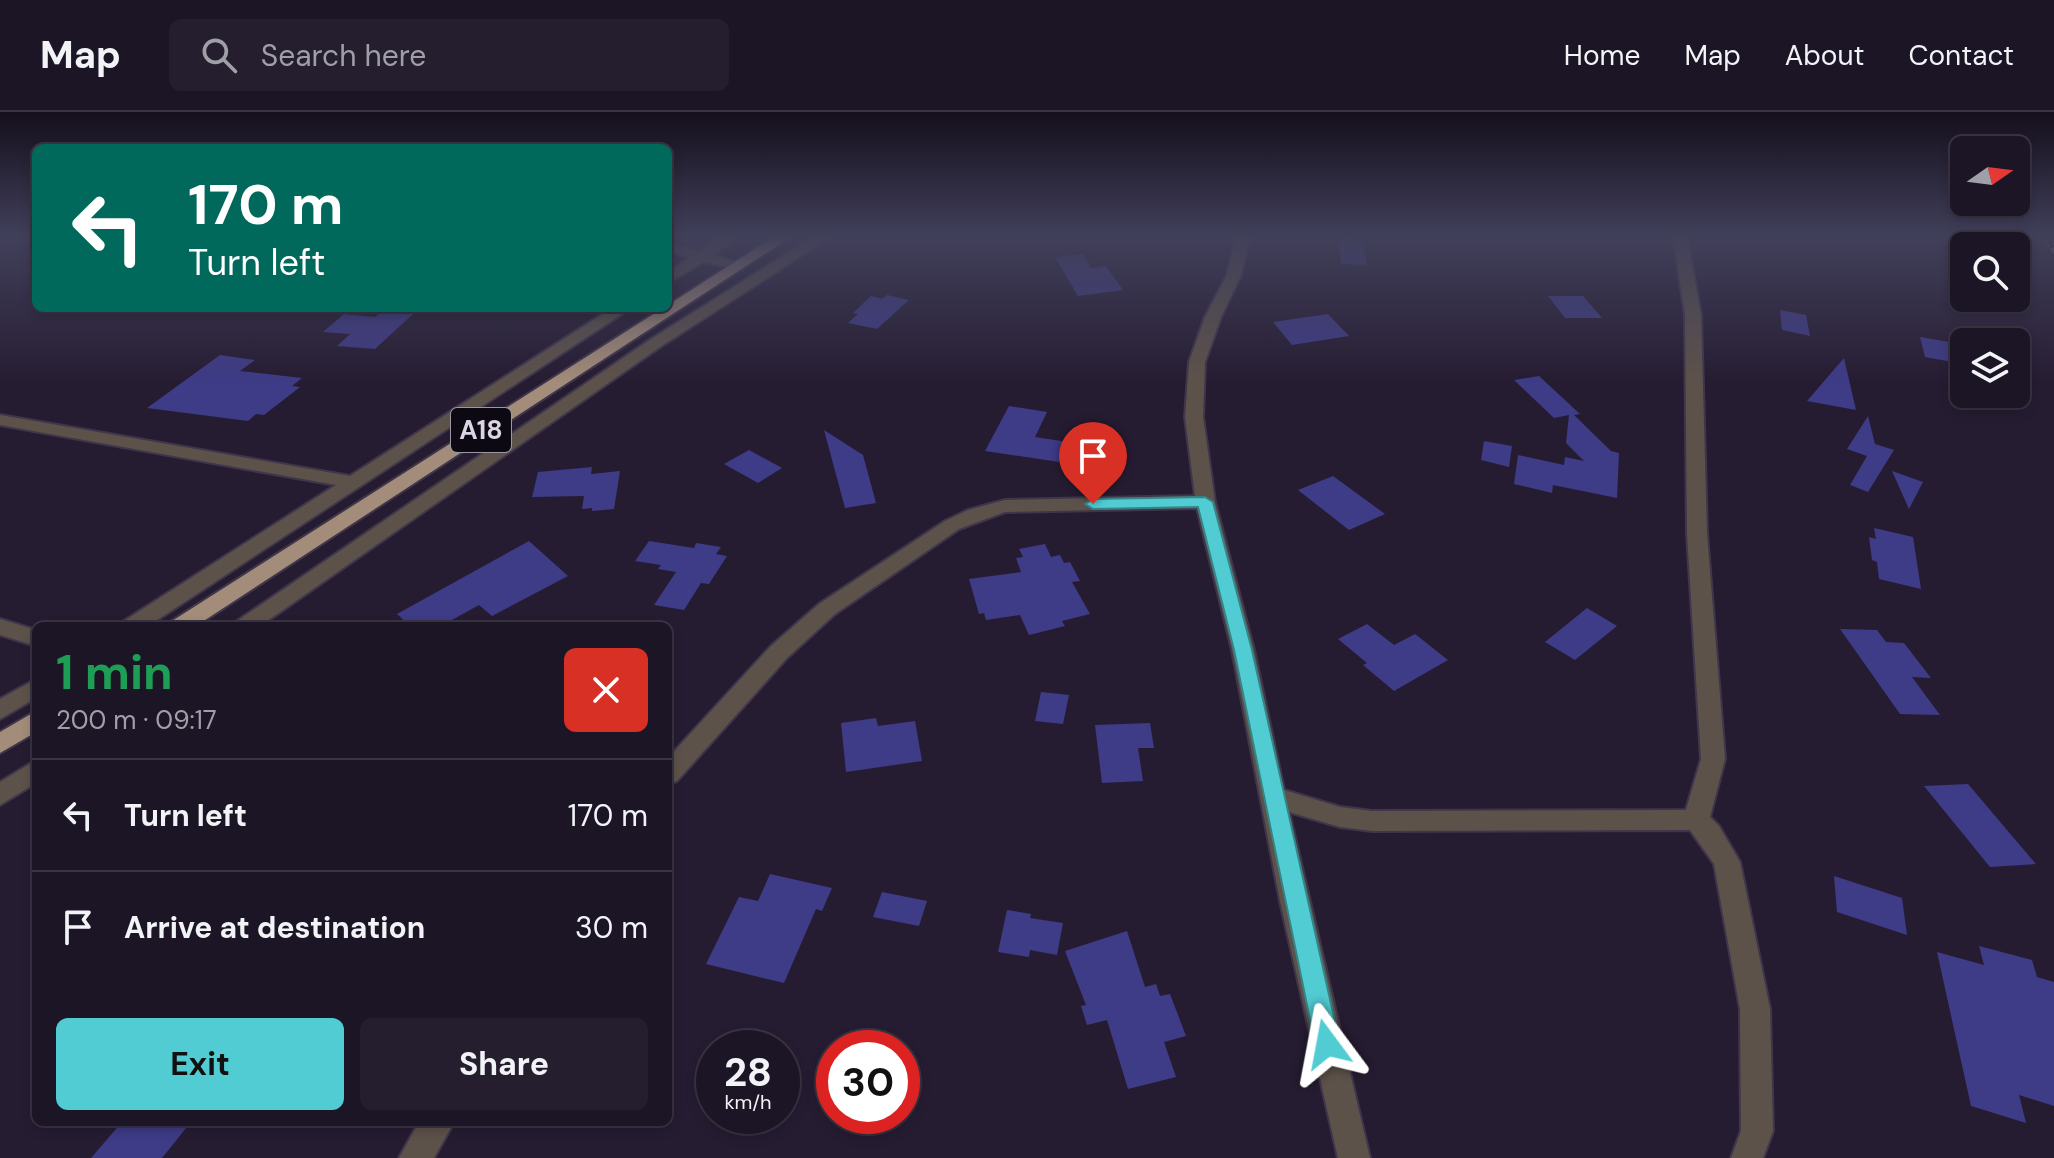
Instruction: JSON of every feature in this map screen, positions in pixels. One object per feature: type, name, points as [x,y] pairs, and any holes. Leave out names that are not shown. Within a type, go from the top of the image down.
[{"type":"highway","name":"A18","points":[[672,309],[709,285]]},
{"type":"highway","name":"A18","points":[[186,622],[667,312]]},
{"type":"highway","points":[[0,744],[32,723]]},
{"type":"street","points":[[251,622],[654,344],[748,285]]},
{"type":"street","points":[[1229,285],[1213,317],[1197,362],[1194,417],[1205,502],[1243,650],[1294,901],[1354,1158]]},
{"type":"street","points":[[1688,285],[1693,315],[1697,534],[1713,759],[1696,820]]},
{"type":"street","points":[[138,622],[617,312]]},
{"type":"street","points":[[0,420],[351,482]]},
{"type":"street","points":[[672,770],[779,652],[827,609],[952,525],[975,514],[1005,506],[1205,502]]},
{"type":"street","points":[[0,627],[32,637]]},
{"type":"street","points":[[0,710],[32,690]]},
{"type":"street","points":[[0,795],[32,773]]},
{"type":"street","points":[[1274,797],[1340,817],[1372,821],[1696,820],[1710,834],[1727,862],[1755,1009],[1757,1131],[1747,1158]]},
{"type":"street","points":[[415,1158],[435,1126]]},
{"type":"building","points":[[1071,285],[1119,285],[1123,290],[1078,296]]},
{"type":"building","points":[[887,295],[909,300],[877,329],[848,323],[858,314],[853,313],[871,296],[882,299]]},
{"type":"building","points":[[1548,296],[1583,296],[1602,318],[1565,318]]},
{"type":"building","points":[[1780,310],[1806,315],[1810,336],[1782,330]]},
{"type":"building","points":[[381,312],[413,314],[375,349],[337,346],[350,334],[323,332],[344,314],[375,317]]},
{"type":"building","points":[[1328,314],[1349,336],[1292,345],[1273,322]]},
{"type":"building","points":[[1920,337],[1950,342],[1950,361],[1925,357]]},
{"type":"building","points":[[220,355],[255,360],[240,371],[302,378],[292,386],[300,387],[264,415],[256,414],[248,421],[147,408]]},
{"type":"building","points":[[1844,358],[1856,410],[1807,401]]},
{"type":"building","points":[[1539,376],[1580,414],[1574,415],[1611,451],[1619,453],[1617,498],[1553,485],[1552,493],[1514,484],[1518,455],[1564,465],[1565,457],[1584,461],[1566,443],[1569,415],[1554,418],[1514,380]]},
{"type":"building","points":[[1009,406],[1047,412],[1035,437],[1074,443],[1066,463],[985,451]]},
{"type":"building","points":[[1868,416],[1875,444],[1894,450],[1868,492],[1850,485],[1867,456],[1847,449]]},
{"type":"building","points":[[824,430],[863,455],[876,503],[845,508]]},
{"type":"building","points":[[1484,441],[1512,446],[1509,467],[1481,460]]},
{"type":"building","points":[[749,450],[782,468],[758,483],[724,464]]},
{"type":"building","points":[[592,467],[591,474],[620,471],[614,509],[582,509],[584,496],[532,497],[538,472]]},
{"type":"building","points":[[1892,471],[1923,482],[1909,509]]},
{"type":"building","points":[[1333,476],[1385,514],[1349,530],[1298,490]]},
{"type":"building","points":[[1874,528],[1913,537],[1921,589],[1879,579],[1877,562],[1872,560],[1869,537],[1876,539]]},
{"type":"building","points":[[529,541],[568,576],[492,616],[479,605],[448,622],[406,622],[397,614]]},
{"type":"building","points":[[649,541],[694,548],[696,543],[721,547],[716,554],[727,556],[709,584],[701,583],[684,610],[654,605],[676,572],[658,569],[661,565],[635,561]]},
{"type":"building","points":[[1045,544],[1051,557],[1060,555],[1064,563],[1070,562],[1080,581],[1072,582],[1090,614],[1062,621],[1065,626],[1029,635],[1020,615],[986,620],[984,613],[979,614],[969,579],[1021,572],[1016,558],[1023,557],[1019,549]]},
{"type":"building","points":[[1587,608],[1617,626],[1575,660],[1545,642]]},
{"type":"building","points":[[1367,624],[1394,645],[1415,634],[1448,660],[1394,691],[1338,639]]},
{"type":"building","points":[[1840,629],[1877,630],[1886,642],[1904,643],[1931,678],[1912,677],[1940,715],[1900,714]]},
{"type":"building","points":[[1041,692],[1069,695],[1063,724],[1035,721]]},
{"type":"building","points":[[876,718],[878,726],[915,721],[922,761],[846,772],[841,723]]},
{"type":"building","points":[[1150,723],[1154,748],[1138,748],[1143,781],[1102,783],[1095,725]]},
{"type":"building","points":[[1968,784],[2036,864],[1990,867],[1924,786]]},
{"type":"building","points":[[770,874],[832,888],[822,911],[816,909],[784,983],[706,964],[739,897],[758,901]]},
{"type":"building","points":[[1834,876],[1902,898],[1907,935],[1837,912]]},
{"type":"building","points":[[882,892],[927,901],[919,926],[873,917]]},
{"type":"building","points":[[1007,910],[1031,914],[1030,918],[1063,923],[1057,955],[1030,950],[1029,957],[998,952]]},
{"type":"building","points":[[1127,931],[1145,987],[1156,984],[1160,996],[1170,994],[1186,1036],[1164,1042],[1176,1077],[1128,1089],[1107,1020],[1087,1025],[1081,1006],[1086,1005],[1065,951]]},
{"type":"building","points":[[1979,946],[2032,960],[2037,977],[2054,982],[2054,1106],[2019,1095],[2026,1123],[1971,1106],[1937,952],[1984,965]]},
{"type":"building","points":[[119,1126],[188,1126],[162,1158],[91,1158]]},
{"type":"route","points":[[1093,504],[1205,502],[1243,650],[1294,901],[1327,1044]]}]
